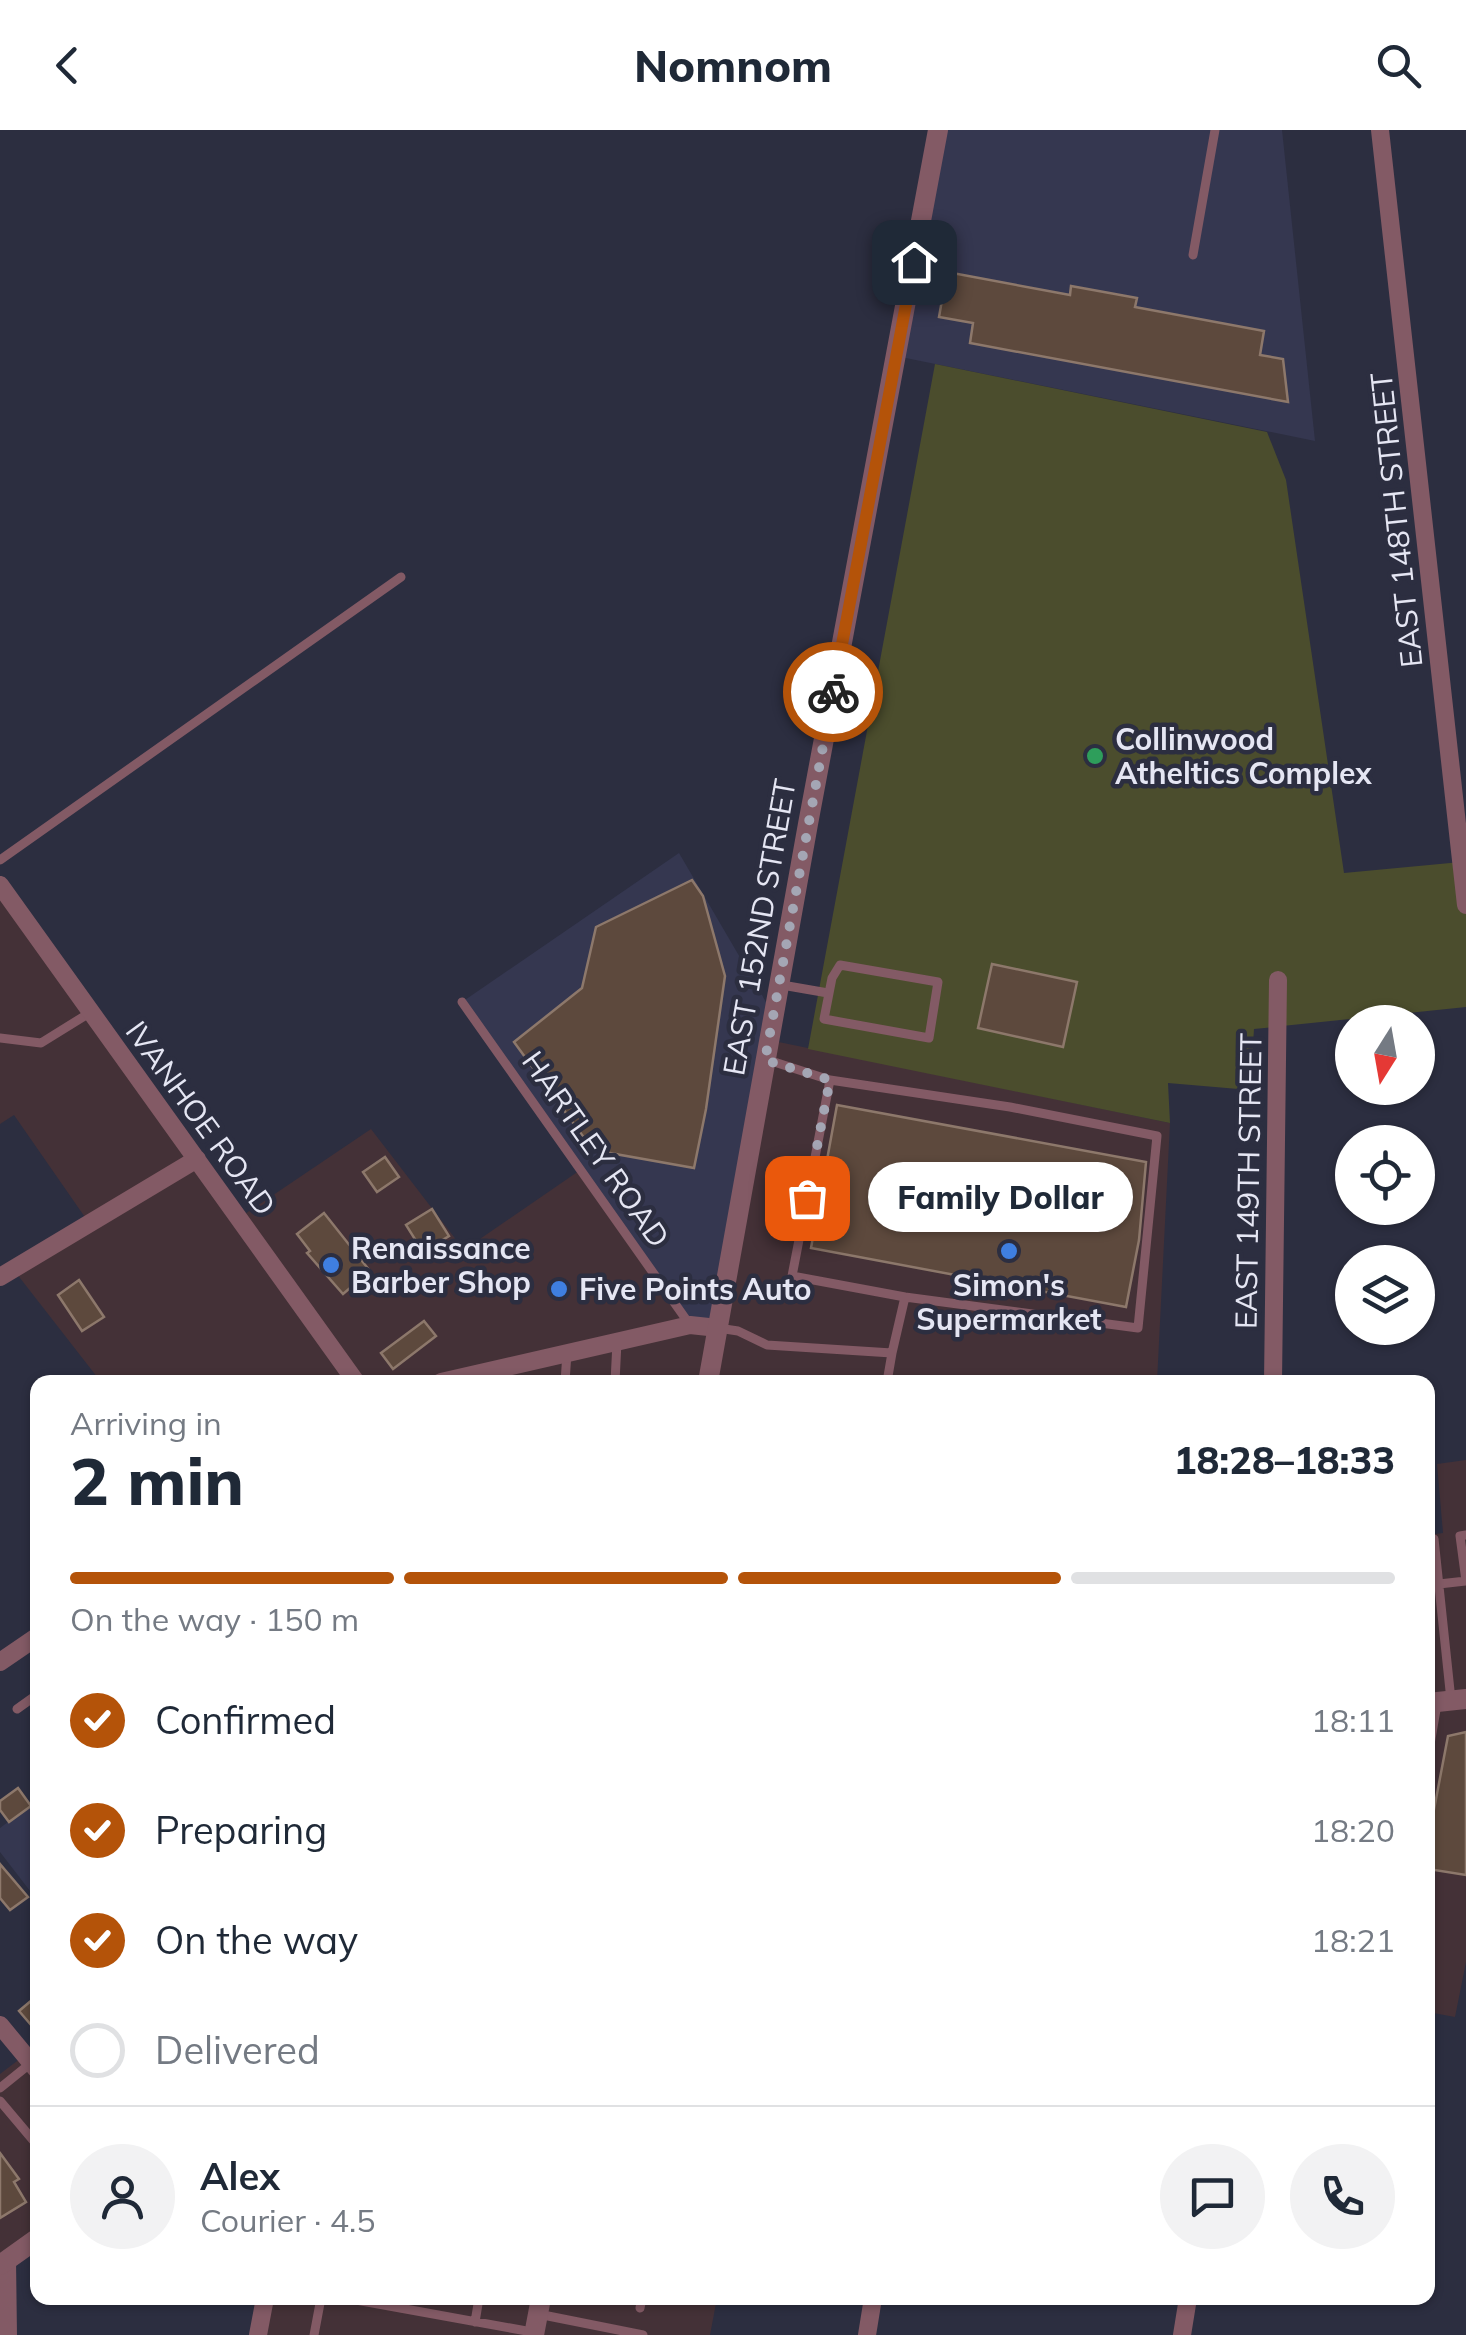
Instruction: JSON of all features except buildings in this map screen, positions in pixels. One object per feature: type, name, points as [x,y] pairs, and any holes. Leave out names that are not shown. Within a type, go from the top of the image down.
[{"type":"street","name":"EAST 152ND STREET","points":[[709,1375],[938,130]]},
{"type":"street","name":"EAST 148TH STREET","points":[[1380,130],[1466,904]]},
{"type":"street","name":"IVANHOE ROAD","points":[[0,885],[351,1375]]},
{"type":"street","name":"EAST 149TH STREET","points":[[1273,1375],[1278,980]]},
{"type":"street","points":[[0,1277],[196,1159]]},
{"type":"street","points":[[473,1375],[690,1325],[718,1328]]},
{"type":"street","points":[[0,1662],[30,1641]]},
{"type":"street","points":[[0,2025],[30,2062]]},
{"type":"street","points":[[8,2335],[4,2262],[30,2244]]},
{"type":"street","points":[[258,2335],[264,2305]]},
{"type":"street","points":[[866,2335],[872,2305]]},
{"type":"street","points":[[1182,2335],[1187,2305]]},
{"type":"lane","points":[[1193,255],[1215,130]]},
{"type":"lane","points":[[0,860],[401,576]]},
{"type":"lane","points":[[840,964],[938,982],[929,1038],[824,1019],[828,993],[840,964]]},
{"type":"lane","points":[[779,985],[828,993]]},
{"type":"lane","name":"HARTLEY ROAD","points":[[462,1002],[690,1325]]},
{"type":"lane","points":[[0,1038],[41,1044],[91,1012]]},
{"type":"lane","points":[[765,1060],[830,1080],[1010,1107],[1157,1136],[1138,1328],[905,1298],[792,1276],[830,1080]]},
{"type":"lane","points":[[888,1375],[905,1298]]},
{"type":"lane","points":[[718,1328],[738,1331],[767,1345],[892,1353]]},
{"type":"lane","points":[[615,1375],[617,1342]]},
{"type":"lane","points":[[566,1375],[568,1354]]},
{"type":"lane","points":[[1439,1584],[1466,1581],[1460,1536],[1466,1535]]},
{"type":"lane","points":[[1435,1549],[1446,1701],[1435,1735]]},
{"type":"lane","points":[[17,1709],[30,1701]]},
{"type":"lane","points":[[0,2088],[30,2069]]},
{"type":"lane","points":[[0,2102],[30,2137]]},
{"type":"lane","points":[[314,2335],[320,2305]]},
{"type":"lane","points":[[394,2305],[475,2322],[537,2320],[643,2335]]},
{"type":"lane","points":[[475,2322],[478,2305]]},
{"type":"shaded area","points":[[938,130],[1282,130],[1315,441],[896,356]]},
{"type":"shaded area","points":[[679,853],[773,1014],[718,1328],[690,1325],[462,1002]]},
{"type":"shaded area","points":[[0,885],[239,1218],[371,1129],[464,1250],[769,1040],[1170,1123],[1157,1375],[96,1375],[13,1269],[89,1223],[14,1115],[0,1124]]},
{"type":"shaded area","points":[[1466,1460],[1466,1962],[1455,2017],[1435,2013],[1435,1534],[1443,1533],[1437,1464]]},
{"type":"shaded area","points":[[30,1805],[30,1891],[0,1852],[0,1828]]},
{"type":"shaded area","points":[[25,2055],[30,2062],[30,2243],[0,2265],[0,2074]]},
{"type":"shaded area","points":[[264,2305],[716,2305],[710,2335],[258,2335]]},
{"type":"green space","name":"Collinwood Atheltics Complex","points":[[935,364],[1267,432],[1286,480],[1344,873],[1461,862],[1466,905],[1466,1007],[1435,1010],[1435,1005],[1335,1005],[1335,1021],[1254,1029],[1250,1090],[1168,1083],[1170,1123],[808,1049]]},
{"type":"way so far","points":[[807,1198],[830,1080],[765,1060],[833,692]]},
{"type":"place","name":"Collinwood Atheltics Complex","points":[[1095,756]]},
{"type":"place","name":"Family Dollar","points":[[807,1198]]},
{"type":"place","name":"Simon's Supermarket","points":[[1009,1251]]},
{"type":"place","name":"Renaissance Barber Shop","points":[[331,1265]]},
{"type":"place","name":"Five Points Auto","points":[[559,1289]]},
{"type":"route","points":[[833,692],[914,262]]}]
